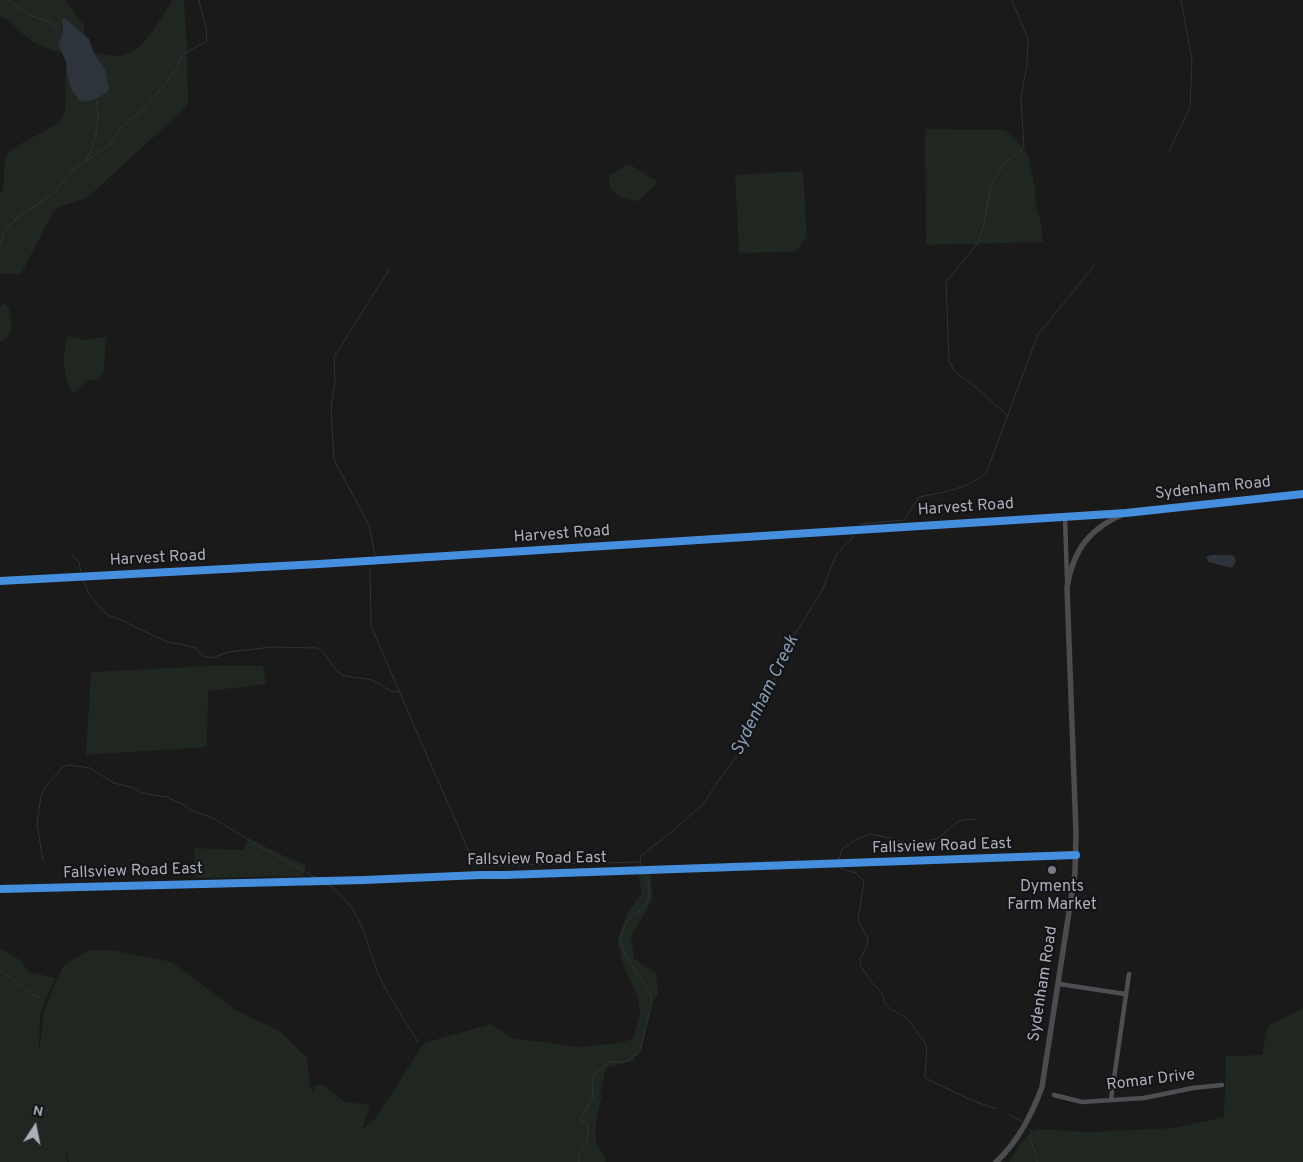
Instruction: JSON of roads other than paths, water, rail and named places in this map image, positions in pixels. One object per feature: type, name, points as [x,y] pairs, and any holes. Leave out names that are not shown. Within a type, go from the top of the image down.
[{"type":"main road","name":"Sydenham Road","points":[[996,1162],[1030,1117],[1042,1086],[1075,873],[1076,834],[1067,586],[1069,570],[1073,560],[1084,542],[1102,526],[1126,513],[1303,494]]},
{"type":"street","name":"Harvest Road","points":[[0,581],[319,564],[1126,513]]},
{"type":"street","name":"Sydenham Road","points":[[1065,516],[1067,586]]},
{"type":"street","name":"Fallsview Road East","points":[[0,889],[365,880],[480,874],[825,865],[1076,855]]},
{"type":"street","points":[[1111,1100],[1129,974]]},
{"type":"street","points":[[1059,984],[1125,994]]},
{"type":"street","name":"Romar Drive","points":[[1054,1095],[1082,1102],[1144,1098],[1193,1088],[1222,1085]]},
{"type":"waterway","points":[[7,0],[32,16],[48,21],[63,34]]},
{"type":"waterway","points":[[0,245],[5,230],[18,217],[53,194],[73,170],[109,145],[123,126],[143,109],[166,83],[177,68],[182,56],[206,42],[206,26],[199,0]]},
{"type":"waterway","points":[[1008,416],[978,389],[955,372],[949,361],[946,282],[978,243],[984,224],[991,184],[1004,164],[1024,147],[1021,96],[1027,66],[1028,39],[1012,0]]},
{"type":"waterway","points":[[1169,151],[1190,108],[1192,60],[1181,0]]},
{"type":"waterway","points":[[86,160],[97,130],[98,114],[96,99]]},
{"type":"waterway","name":"Sydenham Creek","points":[[859,524],[904,520],[919,497],[965,486],[981,477],[987,471],[1038,334],[1095,265]]},
{"type":"waterway","points":[[375,556],[369,525],[334,460],[331,407],[335,381],[334,357],[390,268]]},
{"type":"waterway","name":"Sydenham Creek","points":[[579,1162],[579,1154],[586,1144],[588,1132],[588,1124],[580,1120],[593,1097],[592,1083],[594,1074],[610,1062],[625,1062],[640,1051],[652,1002],[650,993],[625,954],[621,943],[621,936],[626,922],[647,903],[649,896],[648,880],[640,862],[641,856],[704,803],[742,750],[793,637],[822,591],[836,555],[854,536]]},
{"type":"waterway","points":[[71,555],[79,562],[81,572]]},
{"type":"waterway","points":[[370,569],[371,626],[475,866],[640,862]]},
{"type":"waterway","points":[[83,580],[89,594],[107,615],[167,642],[196,648],[203,656],[212,658],[229,652],[271,647],[317,648],[324,653],[340,674],[375,681],[391,691],[399,692]]},
{"type":"waterway","points":[[43,861],[37,824],[41,796],[45,787],[63,767],[68,765],[90,768],[114,783],[134,788],[141,793],[167,797],[191,810],[215,819],[268,852],[318,879]]},
{"type":"waterway","points":[[839,859],[842,849],[855,840],[869,834],[912,843],[937,839],[956,823],[975,819]]},
{"type":"waterway","points":[[840,868],[856,873],[864,881],[858,920],[868,939],[867,946],[860,959],[860,965],[872,983],[881,992],[885,1003],[890,1009],[907,1018],[925,1043],[927,1048],[925,1078],[971,1100],[996,1109]]},
{"type":"waterway","points":[[326,883],[339,893],[357,916],[382,982],[418,1042]]},
{"type":"waterway","points":[[0,970],[32,994],[40,997]]},
{"type":"waterway","points":[[1009,1115],[1021,1121]]},
{"type":"waterway","points":[[1029,1129],[1031,1130],[1030,1138],[1036,1156]]},
{"type":"place","name":"Dyments Farm Market","points":[[1052,870]]}]
